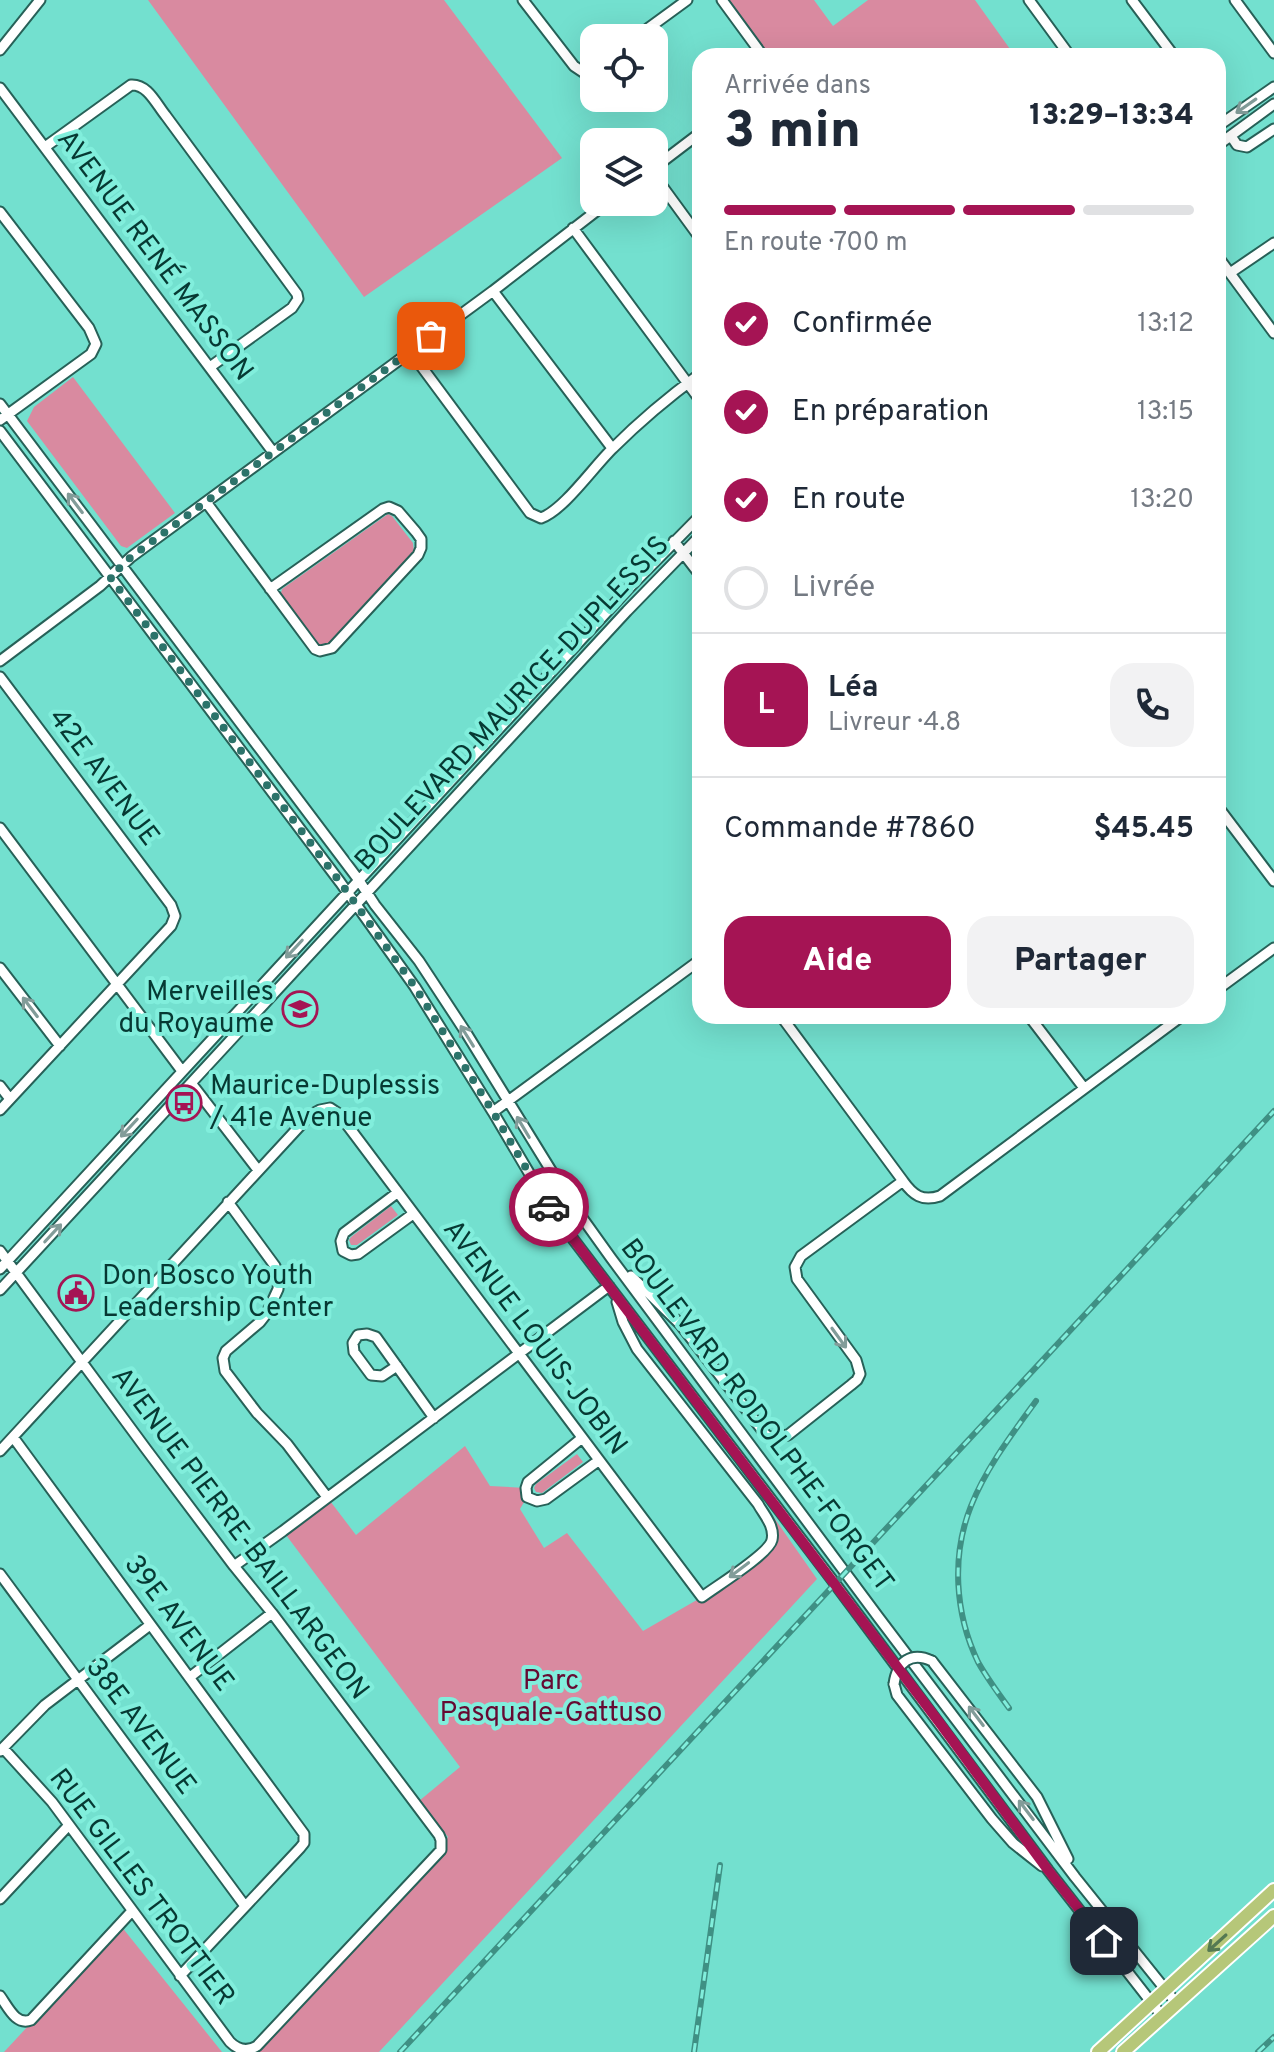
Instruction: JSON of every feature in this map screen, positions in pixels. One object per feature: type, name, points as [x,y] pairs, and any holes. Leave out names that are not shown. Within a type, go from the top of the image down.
[{"type":"main road","points":[[1098,2052],[1274,1890]]},
{"type":"main road","points":[[1123,2052],[1274,1916]]},
{"type":"street","points":[[0,50],[40,0]]},
{"type":"street","points":[[523,0],[580,70]]},
{"type":"street","points":[[654,24],[687,0]]},
{"type":"street","points":[[722,0],[757,48]]},
{"type":"street","points":[[1029,0],[1064,48]]},
{"type":"street","points":[[1132,0],[1168,48]]},
{"type":"street","points":[[1235,0],[1274,53]]},
{"type":"street","points":[[45,147],[131,85],[144,88],[166,116],[298,299],[292,308],[210,367]]},
{"type":"street","points":[[1226,117],[1274,87]]},
{"type":"street","name":"AVENUE RENÉ MASSON","points":[[0,88],[273,452]]},
{"type":"street","points":[[1226,139],[1274,104]]},
{"type":"street","points":[[1231,136],[1237,145],[1247,147],[1274,129]]},
{"type":"street","points":[[668,157],[692,139]]},
{"type":"street","points":[[668,194],[692,227]]},
{"type":"street","points":[[0,212],[89,328],[96,344],[91,354],[4,417]]},
{"type":"street","points":[[0,661],[206,502],[493,291],[589,216]]},
{"type":"street","points":[[573,228],[692,389]]},
{"type":"street","points":[[1230,273],[1274,243]]},
{"type":"street","points":[[1226,268],[1274,333]]},
{"type":"street","points":[[493,291],[612,448]]},
{"type":"street","points":[[410,351],[536,517],[547,515],[612,448],[692,380]]},
{"type":"street","name":"BOULEVARD RODOLPHE-FORGET","points":[[0,404],[4,417],[122,566],[419,961],[568,1198],[611,1258],[1075,1877],[1177,2004]]},
{"type":"street","name":"BOULEVARD RODOLPHE-FORGET","points":[[0,431],[415,987],[551,1210],[1048,1870],[1162,2016]]},
{"type":"street","points":[[206,502],[270,589],[315,649],[320,651],[332,648],[418,555],[421,539],[398,511],[389,507],[270,589]]},
{"type":"street","name":"BOULEVARD MAURICE-DUPLESSIS","points":[[0,1269],[358,879],[692,524]]},
{"type":"street","points":[[674,541],[692,564]]},
{"type":"street","name":"BOULEVARD MAURICE-DUPLESSIS","points":[[0,1290],[692,544]]},
{"type":"street","name":"42E AVENUE","points":[[0,677],[171,905],[175,916],[171,926],[117,984]]},
{"type":"street","points":[[1226,818],[1274,881]]},
{"type":"street","points":[[0,828],[182,1071]]},
{"type":"street","points":[[1226,983],[1274,948]]},
{"type":"street","points":[[493,1112],[692,966]]},
{"type":"street","points":[[0,968],[60,1046]]},
{"type":"street","points":[[0,1110],[117,984]]},
{"type":"street","points":[[787,1024],[903,1181],[924,1199],[940,1196],[1171,1024]]},
{"type":"street","points":[[1035,1024],[1084,1088]]},
{"type":"street","points":[[0,1451],[258,1170],[191,1083]]},
{"type":"street","points":[[0,1086],[10,1099]]},
{"type":"street","name":"AVENUE LOUIS-JOBIN","points":[[258,1170],[309,1116],[330,1108],[339,1114],[702,1597]]},
{"type":"street","points":[[611,1258],[680,1324],[766,1435],[772,1438],[788,1435],[851,1385],[860,1374],[856,1360],[795,1274],[795,1267],[801,1256],[903,1181]]},
{"type":"street","points":[[397,1193],[344,1233],[341,1241],[343,1251],[358,1254],[413,1214]]},
{"type":"street","points":[[551,1210],[568,1198]]},
{"type":"street","points":[[228,1202],[275,1266],[279,1279],[267,1313],[226,1351],[223,1358],[225,1371],[327,1497]]},
{"type":"street","name":"AVENUE PIERRE-BAILLARGEON","points":[[0,1251],[439,1835],[441,1850],[432,1863],[268,2035],[257,2046],[245,2051]]},
{"type":"street","points":[[234,1566],[518,1353],[611,1289]]},
{"type":"street","name":"BOULEVARD RODOLPHE-FORGET","points":[[611,1289],[637,1349],[758,1504],[772,1529],[772,1538],[765,1551],[702,1597]]},
{"type":"street","points":[[397,1366],[382,1376],[371,1375],[354,1352],[353,1343],[358,1335],[376,1337],[397,1366],[434,1418]]},
{"type":"street","name":"39E AVENUE","points":[[13,1437],[301,1829],[305,1839],[300,1848],[245,1906]]},
{"type":"street","points":[[582,1438],[528,1482],[527,1497],[537,1501],[546,1499],[598,1461]]},
{"type":"street","name":"38E AVENUE","points":[[0,1574],[245,1906]]},
{"type":"street","points":[[190,1677],[272,1613]]},
{"type":"street","points":[[2,1750],[45,1705],[150,1625]]},
{"type":"street","name":"BOULEVARD RODOLPHE-FORGET","points":[[1048,1870],[1013,1843],[992,1819],[897,1695],[895,1675],[906,1660],[923,1657],[932,1661],[1037,1797],[1075,1877]]},
{"type":"street","name":"RUE GILLES TROTTIER","points":[[2,1750],[33,1780],[69,1825],[230,2042],[245,2051]]},
{"type":"street","points":[[0,1899],[69,1825]]},
{"type":"street","points":[[180,1976],[245,1906]]},
{"type":"street","points":[[0,1996],[18,2021],[31,2020],[132,1911]]},
{"type":"green space","points":[[148,0],[444,0],[562,158],[364,297]]},
{"type":"green space","points":[[722,0],[814,0],[833,26],[868,0],[975,0],[1009,48],[758,48]]},
{"type":"green space","points":[[73,377],[175,513],[127,548],[121,546],[27,421],[34,407]]},
{"type":"green space","points":[[388,514],[413,543],[414,552],[329,643],[320,646],[280,597],[282,589]]},
{"type":"green space","points":[[391,1206],[398,1215],[357,1245],[351,1245],[351,1237]]},
{"type":"green space","name":"Parc Pasquale-Gattuso","points":[[465,1446],[490,1486],[526,1488],[527,1497],[520,1509],[544,1548],[567,1533],[643,1631],[702,1597],[765,1551],[772,1538],[763,1516],[770,1512],[817,1579],[379,2052],[249,2052],[448,1837],[419,1801],[460,1767],[283,1531],[327,1497],[356,1535]]},
{"type":"green space","points":[[577,1454],[583,1462],[542,1493],[536,1492],[536,1484]]},
{"type":"green space","points":[[121,1926],[222,2052],[4,2052]]},
{"type":"railway","points":[[400,2052],[1274,1111]]},
{"type":"railway","points":[[1009,1708],[981,1668],[970,1644],[960,1605],[958,1565],[965,1525],[977,1492],[1000,1452],[1036,1401]]},
{"type":"railway","points":[[694,2052],[720,1865]]},
{"type":"railway","points":[[1258,2052],[1274,2037]]},
{"type":"way so far","points":[[431,336],[131,557],[110,577],[340,882],[415,987],[549,1207]]},
{"type":"place","name":"Merveilles du Royaume","points":[[300,1009]]},
{"type":"place","name":"Maurice-Duplessis / 41e Avenue","points":[[184,1103]]},
{"type":"place","name":"Don Bosco Youth Leadership Center","points":[[76,1293]]},
{"type":"route","points":[[549,1207],[1104,1941]]}]
